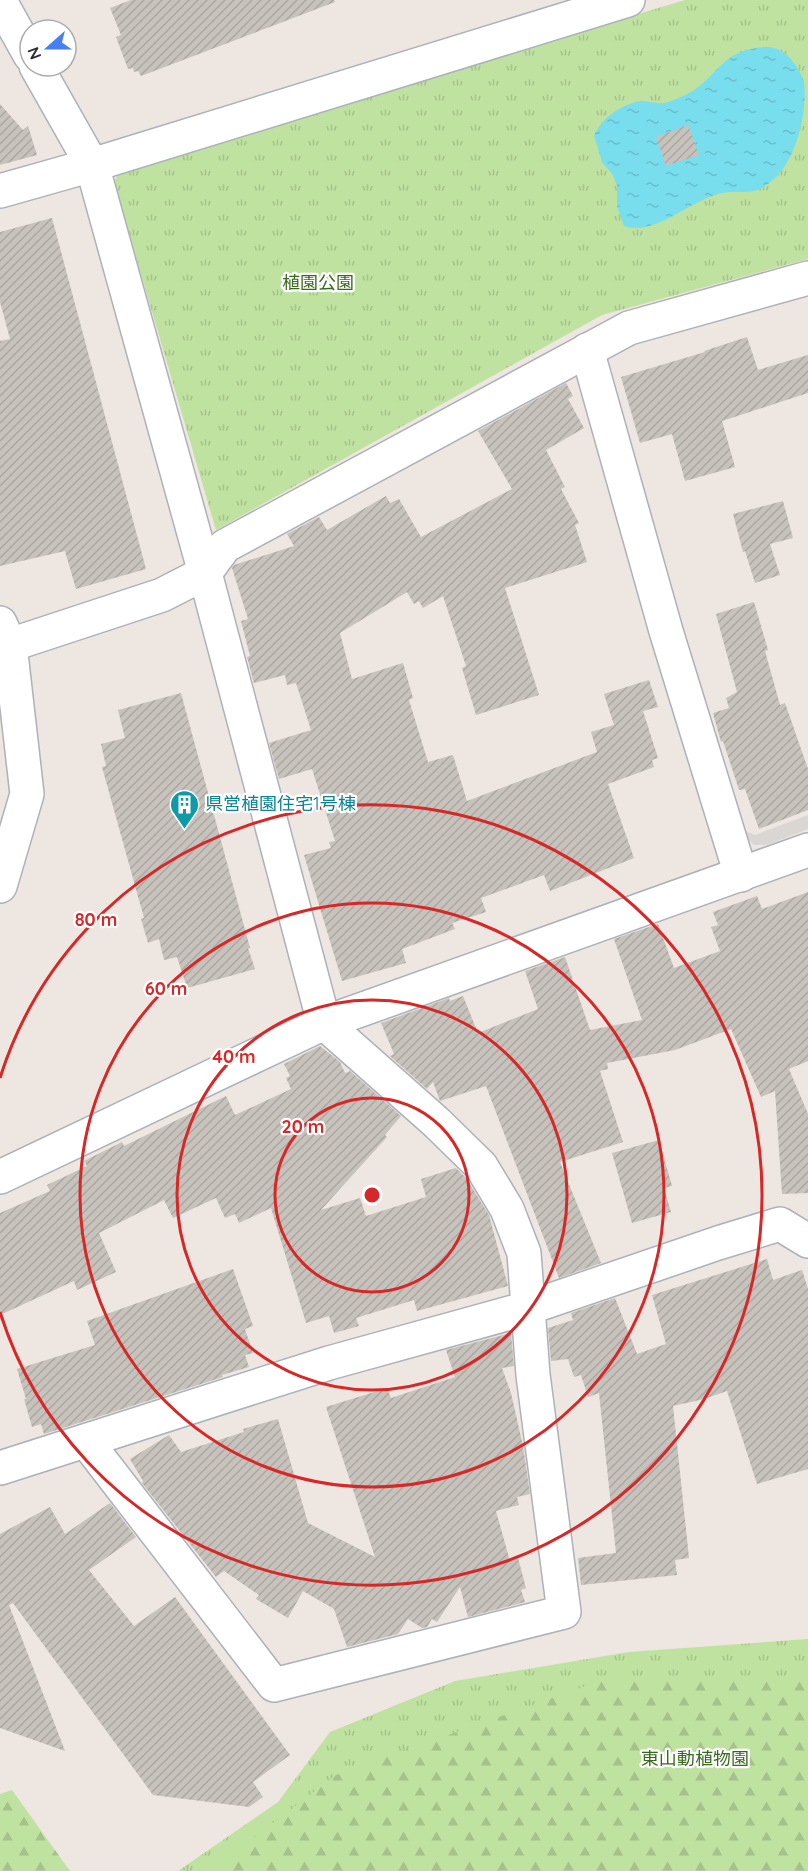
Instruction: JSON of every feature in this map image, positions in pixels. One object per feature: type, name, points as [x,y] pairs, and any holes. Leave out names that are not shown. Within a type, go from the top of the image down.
[{"type":"street","points":[[0,191],[92,165],[628,0]]},
{"type":"street","points":[[0,2],[18,34]]},
{"type":"street","points":[[43,78],[92,165],[324,1023],[436,1122],[480,1166],[507,1209],[524,1253],[533,1375],[564,1612],[274,1685],[86,1441]]},
{"type":"street","points":[[0,886],[27,794],[5,634],[162,596],[204,573],[225,546],[629,328],[808,278]]},
{"type":"street","points":[[587,350],[666,631],[741,874]]},
{"type":"street","points":[[0,1178],[324,1023],[808,850]]},
{"type":"street","points":[[0,1468],[329,1364],[528,1308],[780,1224],[808,1241]]},
{"type":"green space","name":"植園公園","points":[[685,0],[808,0],[808,259],[602,315],[216,530],[114,182],[121,169]]},
{"type":"green space","name":"東山動植物園","points":[[808,1639],[808,1871],[178,1871],[278,1802],[330,1732],[455,1681],[629,1652]]},
{"type":"green space","name":"東山動植物園","points":[[611,1677],[808,1682],[808,1871],[210,1871],[336,1775]]},
{"type":"green space","points":[[12,1790],[70,1871],[0,1871],[0,1794]]},
{"type":"shaded area","points":[[808,815],[808,829],[767,845],[754,845],[746,838],[743,830],[755,835]]},
{"type":"water","points":[[770,47],[782,51],[791,59],[804,81],[804,110],[801,125],[791,155],[783,168],[773,180],[757,190],[720,193],[655,224],[634,228],[624,226],[617,206],[617,186],[613,175],[602,162],[594,135],[602,123],[614,112],[627,105],[641,101],[664,103],[679,98],[694,90],[729,59],[753,48]]},
{"type":"building","points":[[131,0],[334,0],[335,2],[141,76],[138,71],[134,72],[133,68],[128,69],[116,37],[121,35],[110,8]]},
{"type":"building","points":[[0,104],[23,130],[28,126],[37,155],[0,165]]},
{"type":"building","points":[[688,125],[699,155],[666,166],[656,137]]},
{"type":"building","points":[[52,218],[146,569],[76,589],[65,551],[0,566],[0,341],[10,339],[0,302],[0,232]]},
{"type":"building","points":[[747,337],[758,370],[808,355],[808,393],[722,421],[735,467],[685,481],[672,434],[640,443],[621,377]]},
{"type":"building","points":[[566,383],[573,396],[568,399],[584,428],[546,450],[565,487],[561,489],[579,523],[575,525],[587,562],[505,588],[539,695],[476,715],[462,668],[466,666],[443,596],[423,608],[419,601],[414,604],[407,592],[340,633],[352,679],[403,663],[413,698],[409,700],[428,762],[453,755],[467,801],[597,752],[591,732],[614,725],[604,694],[649,680],[658,707],[643,711],[658,758],[652,760],[654,767],[608,784],[634,858],[550,891],[544,875],[481,898],[486,912],[452,923],[455,929],[402,949],[406,963],[342,981],[304,855],[331,848],[329,842],[335,841],[312,769],[279,779],[269,743],[311,730],[296,683],[287,685],[285,675],[254,683],[241,621],[248,619],[232,568],[234,565],[294,546],[287,534],[319,517],[327,530],[386,496],[390,503],[399,499],[421,537],[512,489],[478,431]]},
{"type":"building","points":[[783,501],[793,538],[770,544],[780,575],[755,583],[745,551],[743,552],[733,514]]},
{"type":"building","points":[[754,602],[768,650],[765,651],[780,705],[785,703],[808,769],[808,810],[759,829],[745,789],[739,790],[713,713],[729,708],[726,698],[737,692],[716,614]]},
{"type":"building","name":"県営植園住宅1号棟","points":[[181,693],[255,969],[187,988],[177,957],[164,960],[159,939],[148,943],[141,919],[144,918],[102,767],[106,766],[101,744],[125,738],[118,710]]},
{"type":"building","points":[[808,892],[808,1061],[789,1069],[808,1114],[808,1193],[782,1194],[775,1091],[761,1097],[731,1029],[675,1050],[607,1063],[608,1069],[600,1071],[623,1142],[560,1162],[601,1263],[559,1278],[486,1086],[440,1101],[433,1082],[427,1089],[390,1056],[394,1054],[381,1023],[449,998],[450,1001],[463,996],[478,1033],[538,1009],[525,971],[565,957],[590,1030],[642,1020],[614,939],[658,924],[674,968],[720,951],[711,927],[718,925],[713,912],[757,896],[762,909]]},
{"type":"building","points":[[320,1046],[340,1062],[345,1073],[350,1071],[401,1116],[385,1135],[387,1137],[321,1210],[360,1198],[366,1216],[426,1197],[421,1179],[456,1168],[466,1178],[489,1215],[508,1286],[417,1311],[414,1300],[356,1318],[359,1326],[334,1333],[329,1316],[306,1323],[271,1208],[239,1223],[235,1214],[225,1218],[216,1198],[173,1218],[164,1200],[99,1233],[116,1272],[77,1290],[74,1281],[0,1315],[0,1213],[50,1191],[47,1185],[87,1166],[84,1161],[122,1142],[124,1146],[226,1096],[235,1115],[291,1089],[286,1078],[290,1076],[284,1064]]},
{"type":"building","points":[[659,1140],[672,1186],[664,1188],[671,1212],[632,1223],[612,1153]]},
{"type":"building","points":[[767,1259],[773,1280],[802,1270],[808,1289],[808,1469],[757,1484],[727,1391],[673,1406],[689,1558],[675,1560],[677,1575],[581,1585],[578,1558],[616,1553],[599,1393],[588,1397],[581,1375],[574,1377],[568,1359],[551,1361],[548,1328],[573,1320],[571,1313],[615,1298],[637,1354],[666,1344],[652,1295]]},
{"type":"building","points":[[233,1269],[253,1326],[245,1329],[253,1353],[245,1355],[249,1367],[44,1434],[41,1424],[32,1427],[17,1369],[95,1345],[87,1321]]},
{"type":"building","points":[[511,1333],[514,1366],[502,1368],[511,1393],[523,1446],[530,1494],[517,1497],[519,1505],[496,1511],[510,1561],[518,1558],[526,1588],[521,1590],[525,1602],[468,1617],[460,1587],[437,1622],[432,1619],[427,1627],[422,1628],[408,1619],[398,1634],[347,1647],[334,1609],[303,1591],[288,1618],[256,1599],[259,1595],[224,1571],[216,1577],[142,1483],[130,1459],[169,1435],[181,1452],[244,1432],[243,1429],[278,1419],[308,1523],[375,1557],[326,1407],[387,1388],[391,1398],[455,1377],[446,1350]]},
{"type":"building","points":[[110,1503],[136,1537],[89,1570],[134,1626],[175,1597],[290,1755],[253,1782],[263,1797],[249,1807],[153,1795],[13,1603],[9,1605],[65,1751],[0,1728],[0,1534],[50,1507],[65,1534]]},
{"type":"place","name":"県営植園住宅1号棟","points":[[184,830]]}]
